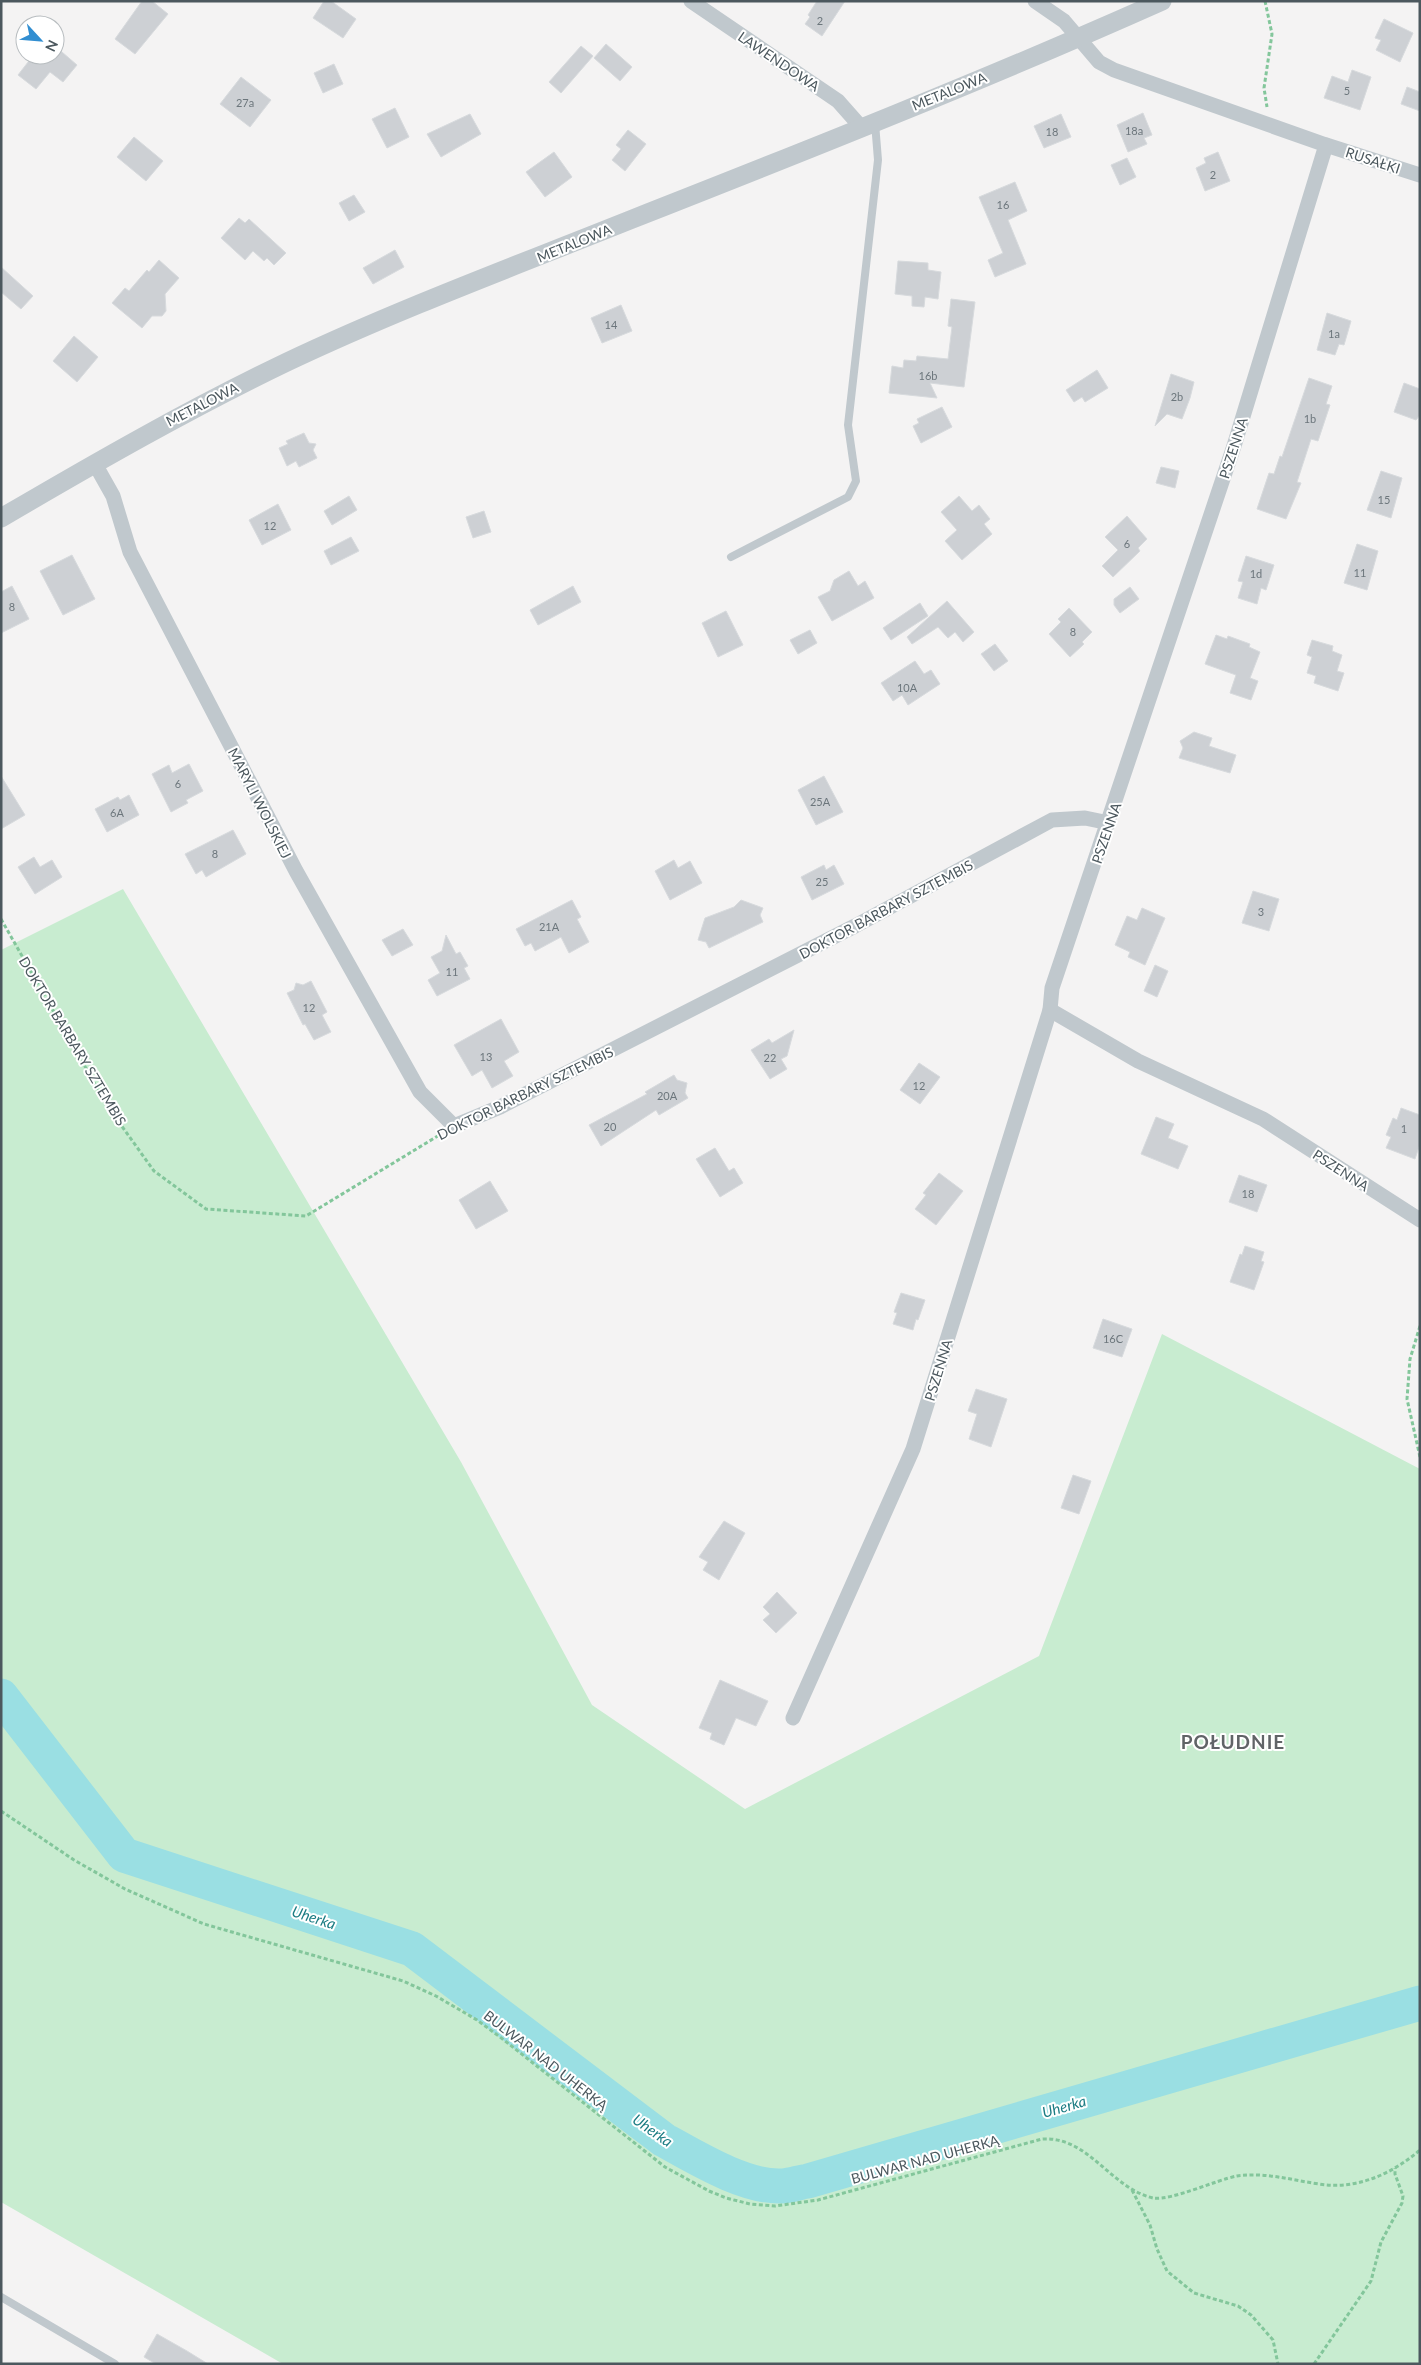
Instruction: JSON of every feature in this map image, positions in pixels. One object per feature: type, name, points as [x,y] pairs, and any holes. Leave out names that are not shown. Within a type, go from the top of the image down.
[{"type":"street","name":"LAWENDOWA","points":[[691,1],[838,101],[868,124]]},
{"type":"street","points":[[1035,1],[1064,21],[1098,62],[1114,70],[1326,145]]},
{"type":"street","name":"METALOWA","points":[[1,518],[164,423],[291,360],[463,286],[1079,38],[1162,1]]},
{"type":"street","name":"RUSAŁKI","points":[[1326,145],[1420,175]]},
{"type":"street","name":"PSZENNA","points":[[794,1718],[913,1449],[1050,1010],[1052,988],[1109,823],[1234,446],[1326,145]]},
{"type":"street","name":"MARYLI WOLSKIEJ","points":[[94,464],[113,496],[130,552],[296,870],[420,1092],[454,1126]]},
{"type":"street","name":"DOKTOR BARBARY SZTEMBIS","points":[[454,1126],[500,1107],[543,1086],[846,930],[1052,820],[1085,818],[1109,823]]},
{"type":"street","name":"PSZENNA","points":[[1050,1010],[1138,1061],[1264,1119],[1420,1220]]},
{"type":"lane","points":[[730,557],[848,497],[856,481],[848,425],[878,160],[868,124]]},
{"type":"lane","points":[[1,2297],[115,2364]]},
{"type":"path","points":[[1265,1],[1272,34],[1264,88],[1267,107],[1274,126]]},
{"type":"path","name":"DOKTOR BARBARY SZTEMBIS","points":[[1,919],[114,1115],[154,1171],[206,1209],[306,1216],[454,1126]]},
{"type":"path","points":[[1420,1326],[1410,1359],[1407,1399],[1420,1457]]},
{"type":"path","name":"BULWAR NAD UHERKĄ","points":[[1,1812],[74,1860],[125,1889],[204,1924],[403,1981],[436,1996],[492,2032],[665,2167],[726,2198],[750,2204],[775,2206],[818,2200],[1026,2143],[1052,2139],[1064,2141],[1081,2149],[1132,2189],[1155,2198],[1169,2197],[1215,2182],[1257,2175],[1272,2175],[1319,2184],[1349,2184],[1374,2178],[1395,2168],[1420,2150]]},
{"type":"path","points":[[1314,2364],[1371,2281],[1381,2242],[1402,2203],[1403,2196],[1395,2168]]},
{"type":"path","points":[[1132,2189],[1150,2225],[1156,2249],[1167,2271],[1194,2293],[1238,2306],[1251,2315],[1273,2340],[1278,2364]]},
{"type":"green space","points":[[123,889],[461,1462],[592,1705],[745,1809],[1039,1656],[1162,1334],[1420,1469],[1420,2364],[283,2364],[1,2202],[1,950]],"holes":[[[1131,2086],[808,2181],[792,2184]]]},
{"type":"building","points":[[142,1],[152,1],[168,14],[135,54],[115,39]]},
{"type":"building","points":[[324,1],[331,1],[356,19],[343,38],[313,18]]},
{"type":"building","points":[[817,1],[845,1],[822,36],[805,24],[810,17],[808,15]]},
{"type":"building","points":[[1384,19],[1413,33],[1400,62],[1376,50],[1381,40],[1375,38]]},
{"type":"building","points":[[606,44],[632,67],[620,81],[594,58]]},
{"type":"building","points":[[581,46],[593,56],[561,93],[549,82]]},
{"type":"building","points":[[65,55],[77,65],[63,82],[50,72],[36,89],[18,75],[26,65],[65,65]]},
{"type":"building","points":[[334,64],[343,84],[323,93],[314,73]]},
{"type":"building","points":[[1352,70],[1371,77],[1360,110],[1324,98],[1332,76],[1348,82]]},
{"type":"building","points":[[241,77],[271,100],[250,127],[220,104]]},
{"type":"building","points":[[1407,87],[1420,92],[1420,111],[1401,104]]},
{"type":"building","points":[[395,108],[409,137],[387,148],[372,119]]},
{"type":"building","points":[[1143,113],[1152,135],[1144,138],[1147,144],[1128,152],[1117,125]]},
{"type":"building","points":[[470,114],[481,134],[441,157],[427,134]]},
{"type":"building","points":[[1061,114],[1071,137],[1044,148],[1034,126]]},
{"type":"building","points":[[628,130],[646,144],[625,171],[612,160],[621,149],[616,145]]},
{"type":"building","points":[[134,137],[163,161],[146,181],[117,157]]},
{"type":"building","points":[[554,152],[572,177],[545,197],[526,172]]},
{"type":"building","points":[[1218,152],[1230,181],[1205,191],[1196,168],[1206,163],[1204,158]]},
{"type":"building","points":[[1127,158],[1136,177],[1120,185],[1111,165]]},
{"type":"building","points":[[1015,182],[1027,211],[1008,220],[1026,264],[995,277],[988,260],[1003,253],[979,197]]},
{"type":"building","points":[[354,195],[365,212],[349,221],[339,203]]},
{"type":"building","points":[[239,218],[245,223],[249,219],[286,253],[274,265],[267,258],[264,261],[253,251],[245,260],[221,238]]},
{"type":"building","points":[[395,250],[404,267],[373,284],[363,268]]},
{"type":"building","points":[[159,260],[179,278],[165,294],[166,311],[162,316],[152,316],[142,328],[112,303],[125,288],[129,291],[147,270],[149,272]]},
{"type":"building","points":[[898,261],[928,263],[928,270],[941,272],[938,299],[925,297],[924,307],[912,306],[912,296],[895,294]]},
{"type":"building","points":[[1,267],[33,296],[21,309],[1,292]]},
{"type":"building","points":[[951,299],[975,302],[964,387],[930,383],[937,398],[889,393],[892,366],[903,368],[904,360],[916,361],[917,356],[948,359],[952,327],[948,326]]},
{"type":"building","points":[[621,305],[632,331],[602,343],[591,318]]},
{"type":"building","points":[[1327,313],[1351,321],[1344,345],[1339,344],[1335,355],[1317,350]]},
{"type":"building","points":[[74,336],[98,357],[77,382],[53,361]]},
{"type":"building","points":[[1097,370],[1108,388],[1085,402],[1082,397],[1074,402],[1066,390]]},
{"type":"building","points":[[1171,374],[1194,382],[1190,398],[1182,419],[1167,414],[1155,426]]},
{"type":"building","points":[[1309,378],[1332,386],[1326,404],[1330,405],[1318,441],[1311,439],[1297,482],[1301,483],[1286,519],[1257,509],[1269,473],[1274,474],[1280,456],[1282,457]]},
{"type":"building","points":[[1404,383],[1420,389],[1420,415],[1416,420],[1394,412]]},
{"type":"building","points":[[942,407],[952,427],[921,443],[913,426],[919,423],[917,419]]},
{"type":"building","points":[[304,433],[309,443],[316,444],[313,450],[317,458],[299,467],[296,461],[287,466],[279,448],[288,444],[286,441]]},
{"type":"building","points":[[1161,467],[1179,471],[1175,488],[1156,483]]},
{"type":"building","points":[[1381,471],[1402,478],[1391,518],[1367,510]]},
{"type":"building","points":[[349,496],[357,510],[332,525],[324,511]]},
{"type":"building","points":[[959,496],[972,511],[979,505],[990,519],[984,524],[992,534],[962,560],[945,541],[957,530],[941,512]]},
{"type":"building","points":[[278,504],[291,530],[262,545],[249,520]]},
{"type":"building","points":[[484,511],[491,532],[473,538],[466,517]]},
{"type":"building","points":[[1127,516],[1147,539],[1138,548],[1140,551],[1113,577],[1102,566],[1118,550],[1105,537]]},
{"type":"building","points":[[351,537],[359,551],[331,565],[324,551]]},
{"type":"building","points":[[1357,544],[1378,551],[1367,590],[1344,583]]},
{"type":"building","points":[[72,555],[95,599],[63,615],[40,571]]},
{"type":"building","points":[[1246,556],[1274,565],[1266,590],[1261,588],[1257,604],[1238,598],[1243,582],[1238,581]]},
{"type":"building","points":[[849,571],[858,586],[865,581],[874,598],[832,621],[818,597],[830,591],[834,580]]},
{"type":"building","points":[[12,586],[29,619],[1,633],[1,592]]},
{"type":"building","points":[[573,586],[581,602],[538,625],[530,610]]},
{"type":"building","points":[[1130,587],[1139,599],[1120,613],[1114,605],[1114,599]]},
{"type":"building","points":[[947,601],[974,632],[963,642],[955,632],[948,638],[938,627],[912,644],[907,637]]},
{"type":"building","points":[[920,603],[928,616],[891,640],[883,628]]},
{"type":"building","points":[[1069,608],[1092,632],[1082,642],[1084,644],[1070,657],[1049,634],[1061,622],[1058,619]]},
{"type":"building","points":[[726,611],[743,645],[718,657],[702,623]]},
{"type":"building","points":[[810,630],[817,643],[798,654],[790,640]]},
{"type":"building","points":[[1216,635],[1227,639],[1228,636],[1250,644],[1249,647],[1260,652],[1250,678],[1258,681],[1251,700],[1230,693],[1236,675],[1205,664]]},
{"type":"building","points":[[1312,640],[1333,646],[1332,651],[1342,655],[1337,671],[1344,673],[1338,691],[1314,683],[1316,676],[1307,673],[1312,657],[1307,655]]},
{"type":"building","points":[[995,644],[1008,661],[994,671],[981,654]]},
{"type":"building","points":[[915,661],[924,674],[931,670],[940,684],[908,705],[902,695],[893,701],[881,683]]},
{"type":"building","points":[[1194,732],[1212,738],[1209,746],[1236,755],[1230,773],[1179,758],[1183,748],[1180,741]]},
{"type":"building","points":[[189,764],[203,791],[186,800],[188,803],[171,812],[152,774],[169,765],[172,773]]},
{"type":"building","points":[[1,776],[25,815],[1,829]]},
{"type":"building","points":[[824,776],[843,812],[816,825],[798,790]]},
{"type":"building","points":[[129,795],[139,815],[107,832],[95,809],[118,797],[120,800]]},
{"type":"building","points":[[233,830],[246,854],[206,877],[202,870],[196,874],[185,854]]},
{"type":"building","points":[[34,857],[40,867],[52,860],[62,877],[35,894],[18,867]]},
{"type":"building","points":[[674,860],[678,868],[690,861],[702,883],[670,900],[655,871]]},
{"type":"building","points":[[824,865],[826,870],[834,865],[844,884],[812,900],[801,877]]},
{"type":"building","points":[[1253,891],[1279,899],[1269,931],[1242,923]]},
{"type":"building","points":[[572,900],[581,917],[577,919],[589,942],[569,953],[561,937],[535,951],[531,943],[525,946],[516,929]]},
{"type":"building","points":[[741,900],[763,908],[760,915],[763,922],[709,948],[706,942],[698,940],[705,918],[734,907]]},
{"type":"building","points":[[1142,908],[1165,918],[1145,965],[1128,957],[1130,952],[1115,945],[1127,916],[1137,920]]},
{"type":"building","points":[[403,929],[413,945],[392,956],[382,940]]},
{"type":"building","points":[[446,935],[456,954],[460,952],[468,966],[464,968],[470,979],[437,996],[428,980],[440,973],[431,957],[442,951]]},
{"type":"building","points":[[1155,965],[1168,971],[1157,997],[1144,991]]},
{"type":"building","points":[[311,981],[327,1012],[322,1015],[331,1032],[314,1040],[305,1024],[303,1025],[287,993],[294,990],[296,983],[303,985]]},
{"type":"building","points":[[501,1019],[519,1052],[504,1061],[513,1076],[492,1088],[482,1070],[472,1076],[454,1045]]},
{"type":"building","points":[[794,1030],[787,1056],[781,1059],[787,1069],[770,1079],[751,1050],[769,1039],[772,1043]]},
{"type":"building","points":[[919,1063],[940,1077],[920,1104],[900,1090]]},
{"type":"building","points":[[674,1075],[677,1080],[687,1083],[685,1093],[688,1098],[659,1115],[656,1110],[601,1146],[589,1125],[647,1094],[645,1092]]},
{"type":"building","points":[[1401,1108],[1420,1115],[1420,1144],[1415,1159],[1386,1148],[1391,1137],[1386,1135],[1393,1118],[1397,1120]]},
{"type":"building","points":[[1156,1117],[1174,1124],[1168,1138],[1188,1146],[1178,1169],[1141,1154]]},
{"type":"building","points":[[715,1148],[729,1171],[734,1168],[743,1183],[720,1197],[696,1159]]},
{"type":"building","points":[[939,1173],[963,1191],[936,1225],[915,1209],[926,1195],[923,1193]]},
{"type":"building","points":[[1239,1175],[1267,1185],[1257,1212],[1229,1202]]},
{"type":"building","points":[[490,1181],[508,1211],[476,1229],[459,1200]]},
{"type":"building","points":[[1245,1246],[1264,1252],[1261,1261],[1264,1262],[1254,1290],[1230,1282],[1240,1254],[1242,1255]]},
{"type":"building","points":[[901,1293],[925,1300],[913,1330],[893,1324],[897,1313],[894,1312]]},
{"type":"building","points":[[1103,1319],[1132,1329],[1122,1357],[1093,1348]]},
{"type":"building","points":[[976,1389],[1007,1399],[991,1447],[969,1439],[977,1414],[968,1411]]},
{"type":"building","points":[[1073,1475],[1091,1481],[1079,1514],[1061,1508]]},
{"type":"building","points":[[724,1521],[745,1533],[719,1580],[703,1570],[708,1562],[699,1557]]},
{"type":"building","points":[[777,1592],[797,1613],[776,1633],[763,1620],[770,1614],[763,1607]]},
{"type":"building","points":[[720,1680],[768,1701],[756,1726],[736,1718],[724,1745],[710,1739],[712,1733],[699,1728]]},
{"type":"building","points":[[157,2334],[208,2364],[156,2364],[144,2357]]},
{"type":"waterway","name":"Uherka","points":[[1,1696],[124,1855],[412,1949],[664,2140],[705,2163],[752,2182],[782,2186],[808,2181],[1420,2003]]},
{"type":"district","name":"POŁUDNIE","points":[[1233,1741]]}]
